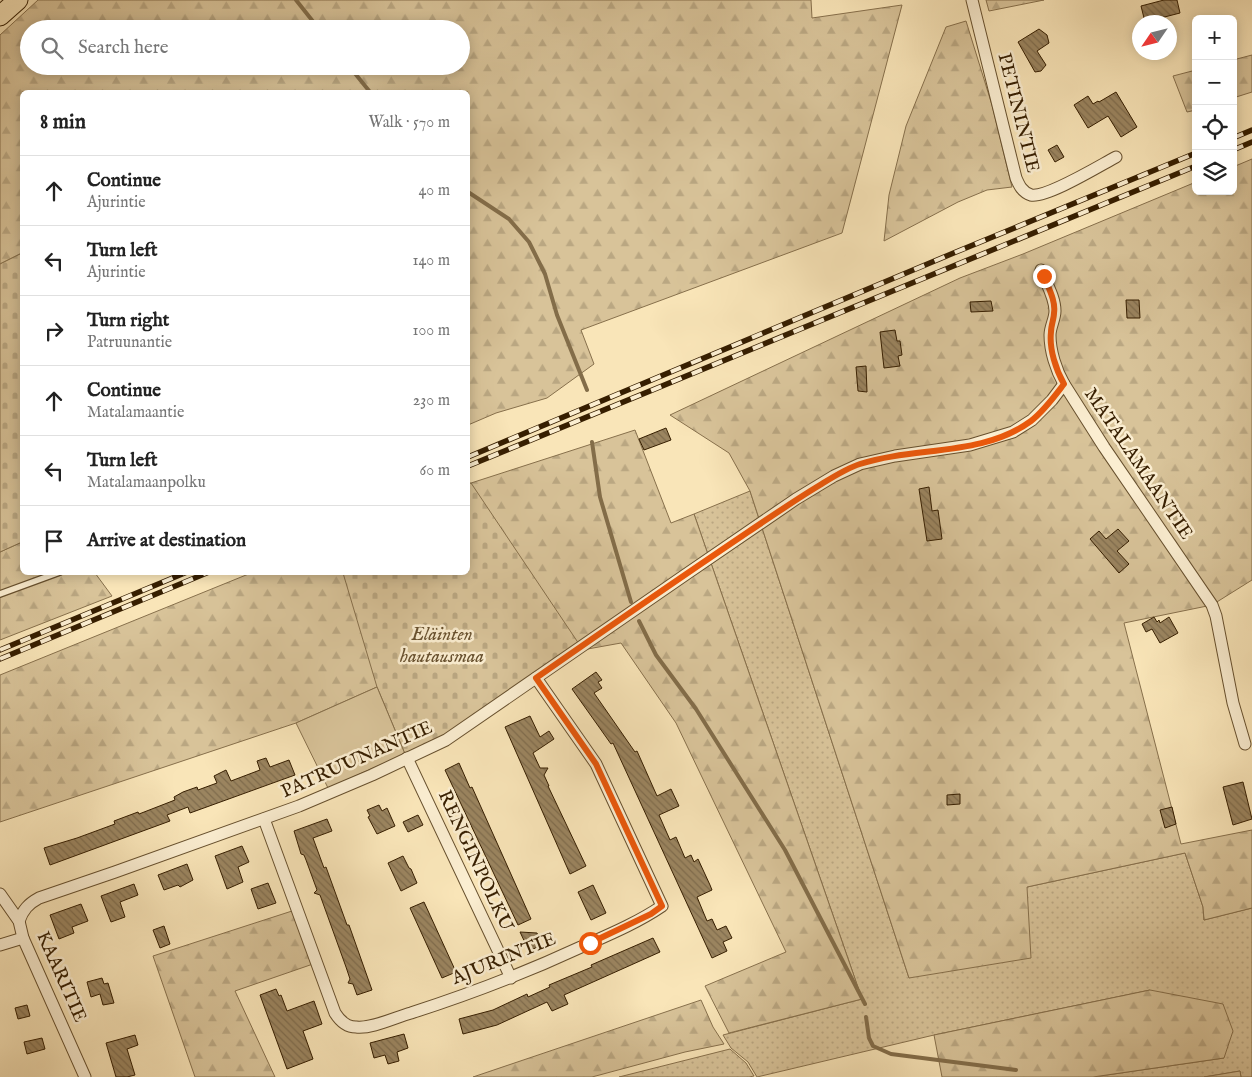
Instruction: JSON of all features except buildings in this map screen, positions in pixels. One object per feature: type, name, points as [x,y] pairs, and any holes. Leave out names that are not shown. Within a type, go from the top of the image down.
[{"type":"highway","points":[[0,16],[18,0]]},
{"type":"street","name":"PETININTIE","points":[[972,0],[1016,178],[1022,189],[1031,195],[1047,193],[1116,157]]},
{"type":"street","points":[[1041,270],[1050,290],[1055,312],[1050,335],[1052,349],[1064,384]]},
{"type":"street","name":"MATALAMAANTIE","points":[[685,575],[796,499],[834,476],[860,464],[895,456],[970,446],[1013,432],[1032,420],[1052,400],[1064,384],[1104,447],[1212,605],[1216,616],[1233,703],[1246,744]]},
{"type":"street","name":"PATRUUNANTIE","points":[[20,921],[22,912],[30,903],[39,898],[264,818],[363,779],[446,740],[492,706],[536,678],[685,575]]},
{"type":"street","name":"AJURINTIE","points":[[264,818],[335,1013],[339,1020],[346,1024],[356,1027],[369,1026],[511,978],[618,930],[662,906],[596,764],[536,678]]},
{"type":"street","name":"RENGINPOLKU","points":[[407,758],[511,978]]},
{"type":"street","name":"KAARITIE","points":[[0,894],[20,921],[23,938],[85,1077]]},
{"type":"street","points":[[0,945],[23,938]]},
{"type":"lane","points":[[0,594],[52,575]]},
{"type":"green space","points":[[38,0],[811,0],[812,18],[902,5],[842,233],[581,330],[594,364],[547,398],[496,413],[470,424],[470,90],[20,90],[20,254],[0,264],[0,35]]},
{"type":"green space","points":[[986,0],[1044,0],[989,11]]},
{"type":"green space","points":[[966,21],[992,105],[1012,187],[987,190],[958,202],[884,241],[889,195],[906,126],[946,27]]},
{"type":"green space","points":[[1252,55],[1252,92],[1237,97],[1237,60]]},
{"type":"green space","points":[[1192,71],[1192,111],[1187,112],[1173,76]]},
{"type":"green space","points":[[1252,159],[1252,580],[1212,605],[1124,623],[1181,844],[1252,830],[1252,908],[1204,920],[1203,907],[1185,853],[1027,887],[1031,958],[909,978],[750,491],[729,453],[670,415],[960,278],[1192,184],[1192,195],[1237,195],[1237,165]]},
{"type":"green space","points":[[20,254],[20,543],[0,552],[0,264]]},
{"type":"green space","points":[[635,430],[671,523],[694,514],[862,999],[729,1033],[705,986],[786,952],[676,723],[621,643],[582,650],[534,675],[405,754],[377,687],[296,723],[0,822],[0,675],[246,575],[470,575],[470,483]]},
{"type":"green space","name":"Eläinten hautausmaa","points":[[470,483],[579,644],[444,735],[405,754],[377,687],[344,575],[470,575]]},
{"type":"green space","points":[[750,491],[909,978],[1027,887],[1185,853],[1203,907],[1204,920],[1252,908],[1252,1077],[1241,1077],[1240,1071],[1204,1077],[1093,1077],[1224,1058],[1150,990],[934,1035],[757,1077],[748,1062],[731,1048],[723,1035],[862,999],[694,514]]},
{"type":"green space","points":[[20,543],[20,575],[96,575],[112,596],[0,640],[0,552]]},
{"type":"green space","points":[[377,687],[405,754],[328,788],[296,723]]},
{"type":"green space","points":[[292,911],[313,964],[235,991],[275,1077],[195,1077],[153,956]]},
{"type":"green space","points":[[1150,990],[1223,1004],[1233,1031],[1224,1058],[1093,1077],[942,1077],[934,1035]]},
{"type":"green space","points":[[701,1000],[713,1027],[724,1044],[685,1052],[592,1077],[473,1077]]},
{"type":"green space","points":[[730,1049],[746,1063],[754,1076],[619,1077]]},
{"type":"green space","points":[[1240,1071],[1241,1077],[1204,1077]]},
{"type":"waterway","points":[[296,0],[312,20]]},
{"type":"waterway","points":[[356,75],[368,90]]},
{"type":"waterway","points":[[470,193],[509,219],[529,242],[545,274],[557,315],[587,390]]},
{"type":"waterway","points":[[592,442],[600,497],[631,602]]},
{"type":"waterway","points":[[639,621],[656,655],[696,709],[785,850],[865,1004]]},
{"type":"waterway","points":[[866,1017],[869,1038],[873,1046],[891,1054],[1016,1070]]},
{"type":"railway","points":[[1237,136],[1252,130]]},
{"type":"railway","points":[[1237,148],[1252,142]]},
{"type":"railway","points":[[470,456],[1192,155]]},
{"type":"railway","points":[[470,465],[1192,168]]},
{"type":"railway","points":[[0,650],[180,575]]},
{"type":"railway","points":[[0,659],[202,575]]},
{"type":"route","points":[[590,943],[651,914],[662,906],[657,899],[612,795],[596,764],[536,678],[796,499],[834,476],[860,464],[895,456],[970,446],[1013,432],[1032,420],[1052,400],[1064,384],[1052,349],[1050,335],[1055,312],[1050,290],[1044,276]]}]
